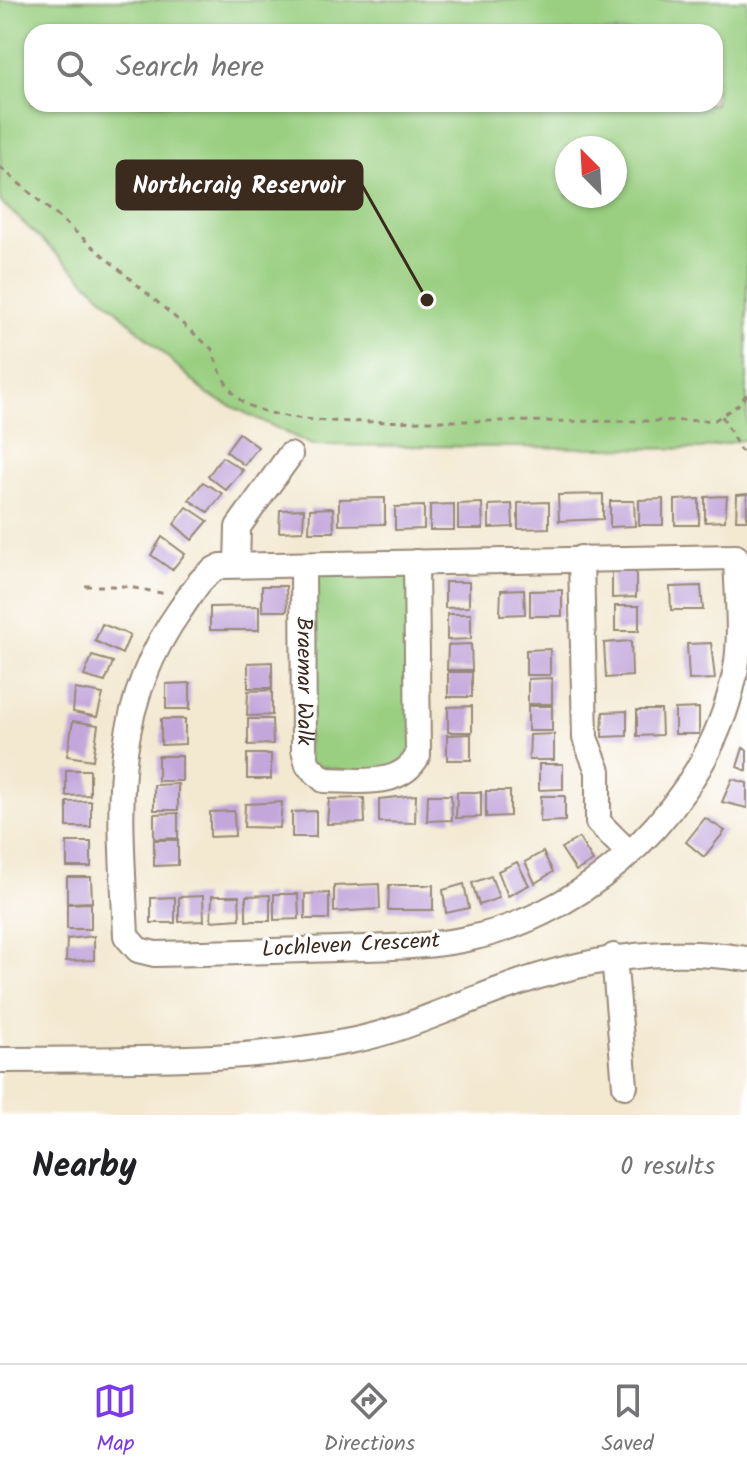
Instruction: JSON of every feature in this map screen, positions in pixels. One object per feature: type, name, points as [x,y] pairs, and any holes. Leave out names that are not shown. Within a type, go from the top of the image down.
[{"type":"street","points":[[237,565],[238,527],[290,455]]},
{"type":"street","name":"Lochleven Crescent","points":[[742,556],[743,656],[713,739],[687,790],[594,883],[539,914],[470,939],[422,946],[155,954],[138,950],[126,936],[123,860],[124,744],[136,690],[163,634],[205,573],[221,566],[303,565],[742,556]]},
{"type":"street","points":[[581,558],[585,738],[598,771],[598,822],[628,852]]},
{"type":"street","name":"Braemar Walk","points":[[303,565],[304,750],[308,765],[324,780],[362,780],[397,778],[411,768],[418,755],[416,562]]},
{"type":"street","points":[[0,1060],[276,1055],[354,1041],[424,1020],[506,987],[614,956],[699,952],[747,959]]},
{"type":"street","points":[[614,956],[625,1086]]},
{"type":"path","points":[[0,167],[212,349],[218,371],[237,398],[254,407],[293,416],[357,420],[715,420],[747,394]]},
{"type":"path","points":[[722,416],[740,450],[747,454]]},
{"type":"path","points":[[85,586],[123,586],[175,595]]},
{"type":"green space","points":[[0,0],[747,0],[747,439],[701,449],[312,445],[208,395],[0,201]]},
{"type":"green space","points":[[416,562],[418,755],[397,778],[308,765],[305,567]]},
{"type":"building","points":[[239,433],[258,447],[244,465],[226,451]]},
{"type":"building","points":[[222,457],[243,470],[226,490],[208,476]]},
{"type":"building","points":[[203,482],[223,494],[208,512],[189,500]]},
{"type":"building","points":[[603,494],[603,519],[559,521],[558,495]]},
{"type":"building","points":[[747,494],[747,520],[736,520],[737,495]]},
{"type":"building","points":[[727,496],[725,521],[705,522],[705,497]]},
{"type":"building","points":[[385,498],[385,524],[339,525],[339,499]]},
{"type":"building","points":[[663,499],[663,525],[639,525],[639,500]]},
{"type":"building","points":[[699,499],[699,525],[675,525],[675,500]]},
{"type":"building","points":[[610,501],[634,501],[635,526],[610,527]]},
{"type":"building","points":[[549,502],[549,528],[518,529],[518,503]]},
{"type":"building","points":[[482,503],[483,529],[458,529],[458,504]]},
{"type":"building","points":[[454,504],[454,530],[430,530],[430,505]]},
{"type":"building","points":[[512,504],[513,527],[489,528],[489,505]]},
{"type":"building","points":[[424,506],[424,529],[395,530],[395,507]]},
{"type":"building","points":[[187,507],[208,521],[192,540],[174,524]]},
{"type":"building","points":[[333,508],[334,532],[309,532],[310,509]]},
{"type":"building","points":[[304,509],[303,531],[279,532],[280,510]]},
{"type":"building","points":[[162,537],[185,554],[172,570],[151,555]]},
{"type":"building","points":[[612,572],[636,572],[636,597],[612,598]]},
{"type":"building","points":[[445,582],[469,582],[469,607],[445,608]]},
{"type":"building","points":[[262,586],[286,586],[287,611],[262,611]]},
{"type":"building","points":[[701,586],[703,610],[671,610],[670,587]]},
{"type":"building","points":[[524,589],[525,614],[500,615],[501,590]]},
{"type":"building","points":[[562,590],[562,616],[530,616],[530,591]]},
{"type":"building","points":[[259,606],[259,630],[210,630],[210,607]]},
{"type":"building","points":[[615,606],[639,606],[639,631],[615,631]]},
{"type":"building","points":[[447,614],[471,614],[471,639],[447,640]]},
{"type":"building","points":[[102,624],[130,635],[122,654],[95,641]]},
{"type":"building","points":[[631,641],[632,676],[606,678],[604,643]]},
{"type":"building","points":[[711,643],[715,679],[689,680],[687,644]]},
{"type":"building","points":[[471,644],[472,670],[447,670],[448,645]]},
{"type":"building","points":[[550,649],[550,675],[526,675],[526,650]]},
{"type":"building","points":[[92,656],[113,662],[105,682],[84,676]]},
{"type":"building","points":[[272,662],[272,688],[248,688],[248,663]]},
{"type":"building","points":[[448,672],[472,672],[472,697],[448,697]]},
{"type":"building","points":[[552,678],[552,704],[528,704],[528,679]]},
{"type":"building","points":[[190,683],[190,709],[166,709],[166,684]]},
{"type":"building","points":[[75,689],[103,694],[97,717],[73,712]]},
{"type":"building","points":[[272,690],[272,715],[247,716],[248,691]]},
{"type":"building","points":[[472,706],[472,732],[448,732],[448,707]]},
{"type":"building","points":[[528,706],[552,706],[552,731],[528,731]]},
{"type":"building","points":[[699,708],[699,734],[675,734],[675,709]]},
{"type":"building","points":[[637,710],[661,710],[662,735],[637,736]]},
{"type":"building","points":[[627,711],[627,736],[602,737],[603,712]]},
{"type":"building","points":[[161,719],[185,719],[185,744],[161,745]]},
{"type":"building","points":[[248,719],[272,719],[273,744],[248,745]]},
{"type":"building","points":[[73,721],[98,725],[93,760],[67,756]]},
{"type":"building","points":[[471,734],[471,760],[447,760],[447,735]]},
{"type":"building","points":[[554,734],[554,760],[529,760],[530,735]]},
{"type":"building","points":[[743,748],[747,750],[747,771],[737,767]]},
{"type":"building","points":[[247,754],[271,754],[271,779],[247,779]]},
{"type":"building","points":[[158,756],[182,756],[182,781],[158,781]]},
{"type":"building","points":[[539,764],[563,764],[563,789],[539,790]]},
{"type":"building","points":[[66,770],[90,770],[90,795],[66,796]]},
{"type":"building","points":[[732,779],[747,783],[747,808],[722,802]]},
{"type":"building","points":[[178,784],[178,810],[154,810],[154,785]]},
{"type":"building","points":[[486,791],[510,791],[510,816],[486,817]]},
{"type":"building","points":[[457,792],[481,792],[481,817],[456,818]]},
{"type":"building","points":[[416,795],[415,823],[379,822],[379,799]]},
{"type":"building","points":[[428,795],[451,795],[452,820],[427,821]]},
{"type":"building","points":[[541,796],[565,796],[565,821],[540,822]]},
{"type":"building","points":[[364,798],[365,823],[327,824],[329,799]]},
{"type":"building","points":[[91,801],[91,827],[67,827],[67,802]]},
{"type":"building","points":[[282,802],[280,828],[244,827],[245,804]]},
{"type":"building","points":[[234,811],[235,836],[210,837],[210,812]]},
{"type":"building","points":[[316,811],[316,837],[292,837],[292,812]]},
{"type":"building","points":[[178,813],[178,838],[154,839],[154,814]]},
{"type":"building","points":[[705,818],[725,831],[704,857],[686,842]]},
{"type":"building","points":[[579,838],[593,861],[576,871],[561,848]]},
{"type":"building","points":[[154,840],[178,840],[178,865],[154,866]]},
{"type":"building","points":[[67,842],[91,842],[91,867],[67,867]]},
{"type":"building","points":[[543,852],[553,872],[535,883],[525,862]]},
{"type":"building","points":[[517,862],[529,885],[508,896],[498,871]]},
{"type":"building","points":[[491,876],[499,898],[479,905],[472,883]]},
{"type":"building","points":[[67,877],[91,877],[92,902],[67,903]]},
{"type":"building","points":[[379,884],[380,909],[334,912],[334,886]]},
{"type":"building","points":[[464,884],[469,908],[446,913],[443,890]]},
{"type":"building","points":[[389,885],[433,885],[433,910],[388,910]]},
{"type":"building","points":[[329,893],[329,919],[305,919],[305,894]]},
{"type":"building","points":[[274,894],[298,894],[299,919],[274,920]]},
{"type":"building","points":[[270,895],[270,921],[246,921],[246,896]]},
{"type":"building","points":[[203,896],[204,921],[179,922],[179,897]]},
{"type":"building","points":[[212,896],[239,896],[240,919],[211,921]]},
{"type":"building","points":[[175,897],[175,923],[151,923],[151,898]]},
{"type":"building","points":[[91,903],[91,929],[67,929],[67,904]]},
{"type":"building","points":[[94,936],[94,960],[66,961],[67,939]]},
{"type":"place","name":"Northcraig Reservoir","points":[[427,300]]}]
